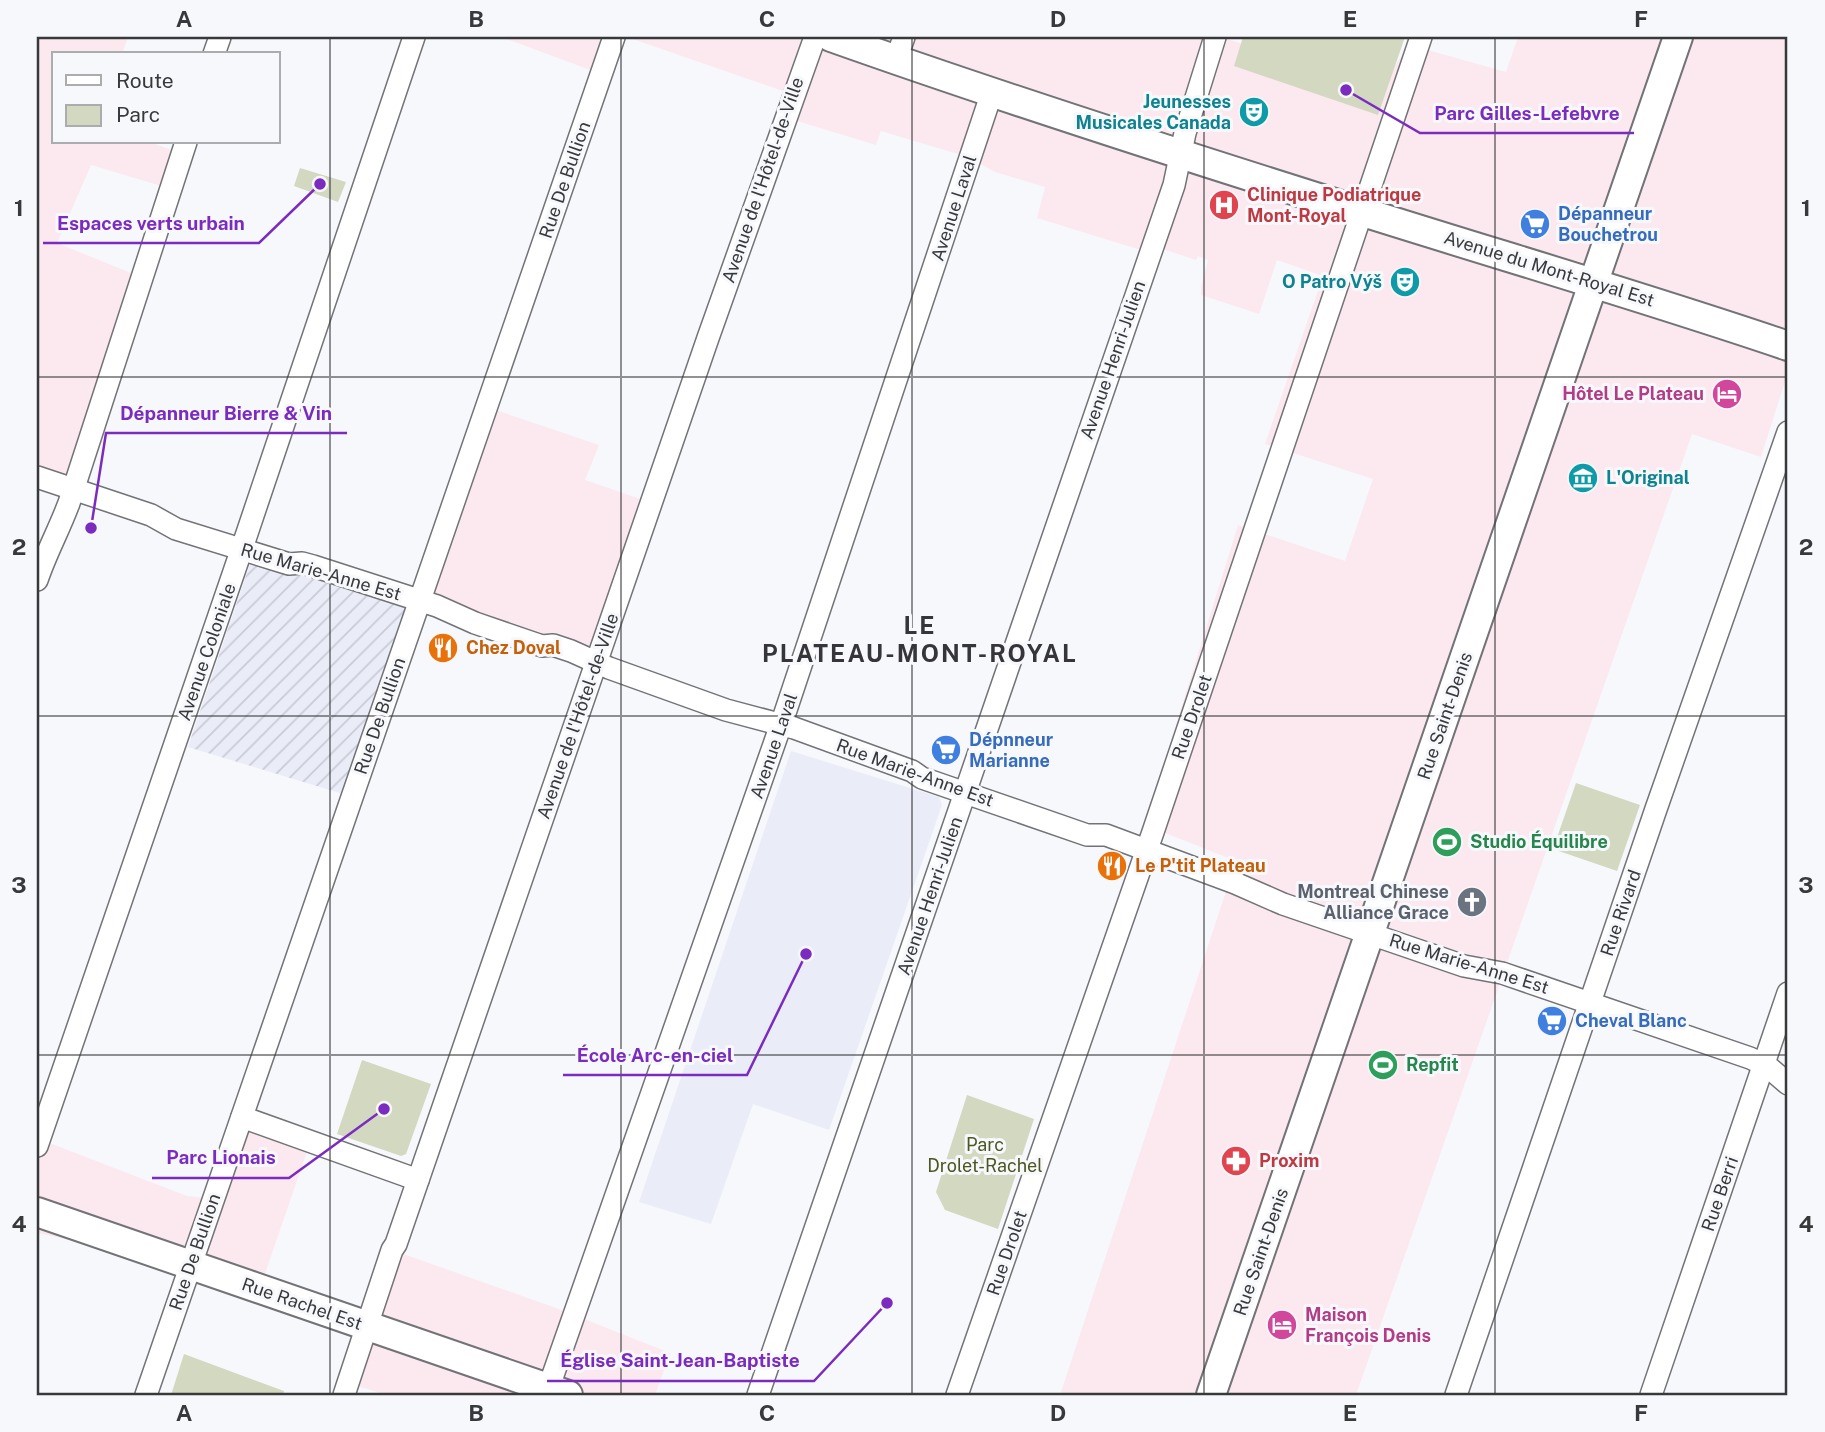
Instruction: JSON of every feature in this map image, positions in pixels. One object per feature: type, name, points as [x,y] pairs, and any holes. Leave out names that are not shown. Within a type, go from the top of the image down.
[{"type":"main road","name":"Avenue du Mont-Royal Est","points":[[831,37],[900,48],[992,92],[1788,346]]},
{"type":"main road","name":"Rue Saint-Denis","points":[[1211,1395],[1678,37]]},
{"type":"main road","name":"Rue Rachel Est","points":[[37,1212],[554,1393]]},
{"type":"street","name":"Avenue Coloniale","points":[[37,1146],[414,37]]},
{"type":"street","name":"Rue De Bullion","points":[[146,1395],[614,37]]},
{"type":"street","name":"Avenue de l'Hôtel-de-Ville","points":[[344,1395],[596,662],[815,37]]},
{"type":"street","name":"Avenue Henri-Julien","points":[[758,1395],[1174,185],[1215,37]]},
{"type":"street","name":"Rue Drolet","points":[[957,1395],[1147,851],[1421,37]]},
{"type":"street","name":"Avenue Laval","points":[[554,1393],[992,92]]},
{"type":"street","points":[[37,580],[47,547],[56,537],[73,490],[185,144]]},
{"type":"street","name":"Rue Rivard","points":[[1456,1395],[1788,432]]},
{"type":"street","name":"Rue Marie-Anne Est","points":[[37,477],[151,515],[176,530],[289,564],[313,566],[420,601],[542,646],[554,645],[571,650],[596,662],[747,717],[781,724],[877,757],[912,771],[922,778],[1087,835],[1105,835],[1235,883],[1275,901],[1466,967],[1497,971],[1590,1002],[1750,1058],[1764,1065],[1788,1084]]},
{"type":"street","name":"Rue Berri","points":[[1651,1395],[1788,993]]},
{"type":"street","points":[[242,1117],[418,1180]]},
{"type":"shaded area","points":[[37,37],[128,37],[123,52],[52,52],[52,144],[155,144],[189,156],[175,190],[91,165],[57,243],[131,273],[66,481],[37,471]]},
{"type":"shaded area","points":[[501,37],[625,37],[612,78]]},
{"type":"shaded area","points":[[627,37],[1221,37],[1379,87],[1410,45],[1506,72],[1518,37],[1788,37],[1788,141],[1785,148],[1788,150],[1788,372],[1761,457],[1692,434],[1356,1395],[1060,1395],[1236,861],[1145,825],[1238,525],[1345,561],[1373,479],[1265,444],[1323,276],[1277,260],[1259,314],[1201,295],[1208,260],[1198,256],[1196,260],[1163,249],[1141,250],[1037,218],[1045,187],[995,172],[968,157],[881,131],[876,145],[794,120],[803,98]]},
{"type":"shaded area","points":[[487,407],[599,445],[585,480],[652,503],[596,662],[420,601]]},
{"type":"shaded area","points":[[252,558],[414,607],[343,794],[188,747]]},
{"type":"shaded area","points":[[791,751],[939,797],[942,805],[829,1130],[753,1104],[711,1224],[639,1202]]},
{"type":"shaded area","points":[[243,1118],[311,1140],[260,1288],[369,1326],[392,1250],[559,1309],[670,1353],[655,1395],[387,1395],[351,1384],[369,1328],[189,1265],[37,1233],[39,1139],[187,1196],[216,1199]]},
{"type":"green space","points":[[1243,37],[1405,37],[1378,115],[1234,66]]},
{"type":"green space","points":[[300,168],[346,182],[338,202],[294,186]]},
{"type":"green space","points":[[1576,783],[1640,805],[1617,871],[1553,849]]},
{"type":"green space","points":[[362,1060],[431,1084],[406,1154],[401,1156],[337,1134]]},
{"type":"green space","name":"Parc Drolet-Rachel","points":[[967,1095],[1034,1119],[998,1229],[945,1210],[936,1192]]},
{"type":"green space","points":[[184,1354],[284,1391],[283,1395],[171,1395]]},
{"type":"place","name":"Parc Gilles-Lefebvre","points":[[1346,90]]},
{"type":"place","name":"Jeunesses Musicales Canada","points":[[1254,112]]},
{"type":"place","name":"Espaces verts urbain","points":[[320,184]]},
{"type":"place","name":"Clinique Podiatrique Mont-Royal","points":[[1224,205]]},
{"type":"place","name":"Dépanneur Bouchetrou","points":[[1535,224]]},
{"type":"place","name":"O Patro Výš","points":[[1405,282]]},
{"type":"place","name":"Hôtel Le Plateau","points":[[1727,394]]},
{"type":"place","name":"L'Original","points":[[1583,478]]},
{"type":"place","name":"Dépanneur Bierre & Vin","points":[[91,528]]},
{"type":"place","name":"Chez Doval","points":[[443,648]]},
{"type":"place","name":"Dépnneur Marianne","points":[[946,750]]},
{"type":"place","name":"Studio Équilibre","points":[[1447,842]]},
{"type":"place","name":"Le P'tit Plateau","points":[[1112,866]]},
{"type":"place","name":"Montreal Chinese Alliance Grace","points":[[1472,902]]},
{"type":"place","name":"École Arc-en-ciel","points":[[806,954]]},
{"type":"place","name":"Cheval Blanc","points":[[1552,1021]]},
{"type":"place","name":"Repfit","points":[[1383,1065]]},
{"type":"place","name":"Parc Lionais","points":[[384,1109]]},
{"type":"place","name":"Proxim","points":[[1236,1161]]},
{"type":"place","name":"Église Saint-Jean-Baptiste","points":[[887,1303]]},
{"type":"place","name":"Maison François Denis","points":[[1282,1325]]},
{"type":"district","name":"LE PLATEAU-MONT-ROYAL","points":[[920,640]]}]
